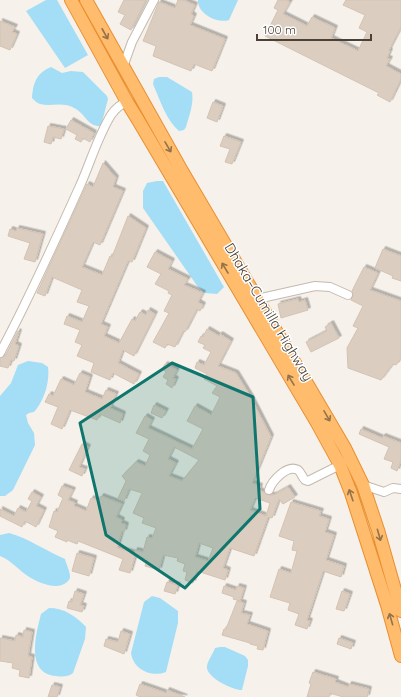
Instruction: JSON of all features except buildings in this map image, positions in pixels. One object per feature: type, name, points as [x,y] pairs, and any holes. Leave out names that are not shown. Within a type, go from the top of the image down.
[{"type":"highway","name":"Dhaka–Cumilla Highway","points":[[71,0],[127,102],[317,423],[340,465],[382,590],[401,656]]},
{"type":"highway","name":"Dhaka–Cumilla Highway","points":[[86,0],[174,158],[345,448],[363,485],[378,530],[401,611]]},
{"type":"street","points":[[124,67],[132,42],[154,0]]},
{"type":"street","points":[[0,352],[4,338],[40,274],[81,184],[103,129],[119,105],[127,102]]},
{"type":"street","points":[[256,299],[315,286],[330,287],[348,295]]},
{"type":"street","points":[[269,490],[272,482],[278,476],[289,470],[296,469],[300,471],[305,480],[308,481],[340,465]]},
{"type":"street","points":[[363,485],[384,492],[393,488],[401,489]]},
{"type":"highlighted area","points":[[172,363],[253,397],[260,509],[185,588],[106,535],[80,423]]},
{"type":"water","points":[[46,0],[57,0],[88,55],[65,68],[26,11]]},
{"type":"water","points":[[198,0],[238,0],[229,20],[224,21],[214,19],[204,13]]},
{"type":"water","points":[[51,67],[62,73],[71,71],[83,72],[107,96],[108,99],[101,126],[93,125],[79,111],[67,105],[40,104],[32,98],[36,80],[42,72]]},
{"type":"water","points":[[159,77],[167,77],[192,92],[191,110],[184,130],[179,131],[174,126],[164,109],[153,84],[154,79]]},
{"type":"water","points":[[163,181],[224,287],[217,294],[205,293],[198,287],[143,208],[143,191],[147,183]]},
{"type":"water","points":[[28,361],[42,363],[48,367],[47,385],[41,402],[34,412],[26,415],[28,423],[34,433],[35,445],[13,490],[5,496],[0,496],[0,396],[11,383],[18,365]]},
{"type":"water","points":[[9,533],[23,538],[65,559],[70,574],[69,580],[63,585],[57,586],[40,582],[29,577],[10,561],[0,556],[0,535]]},
{"type":"water","points":[[152,596],[160,598],[178,611],[178,623],[166,672],[160,674],[149,673],[139,668],[132,659],[131,653],[144,602]]},
{"type":"water","points":[[49,608],[60,609],[69,613],[86,627],[85,639],[73,673],[63,677],[46,673],[40,668],[36,660],[35,642],[41,614]]},
{"type":"water","points":[[225,647],[245,656],[248,660],[242,690],[232,688],[220,682],[210,674],[207,666],[215,648]]}]
